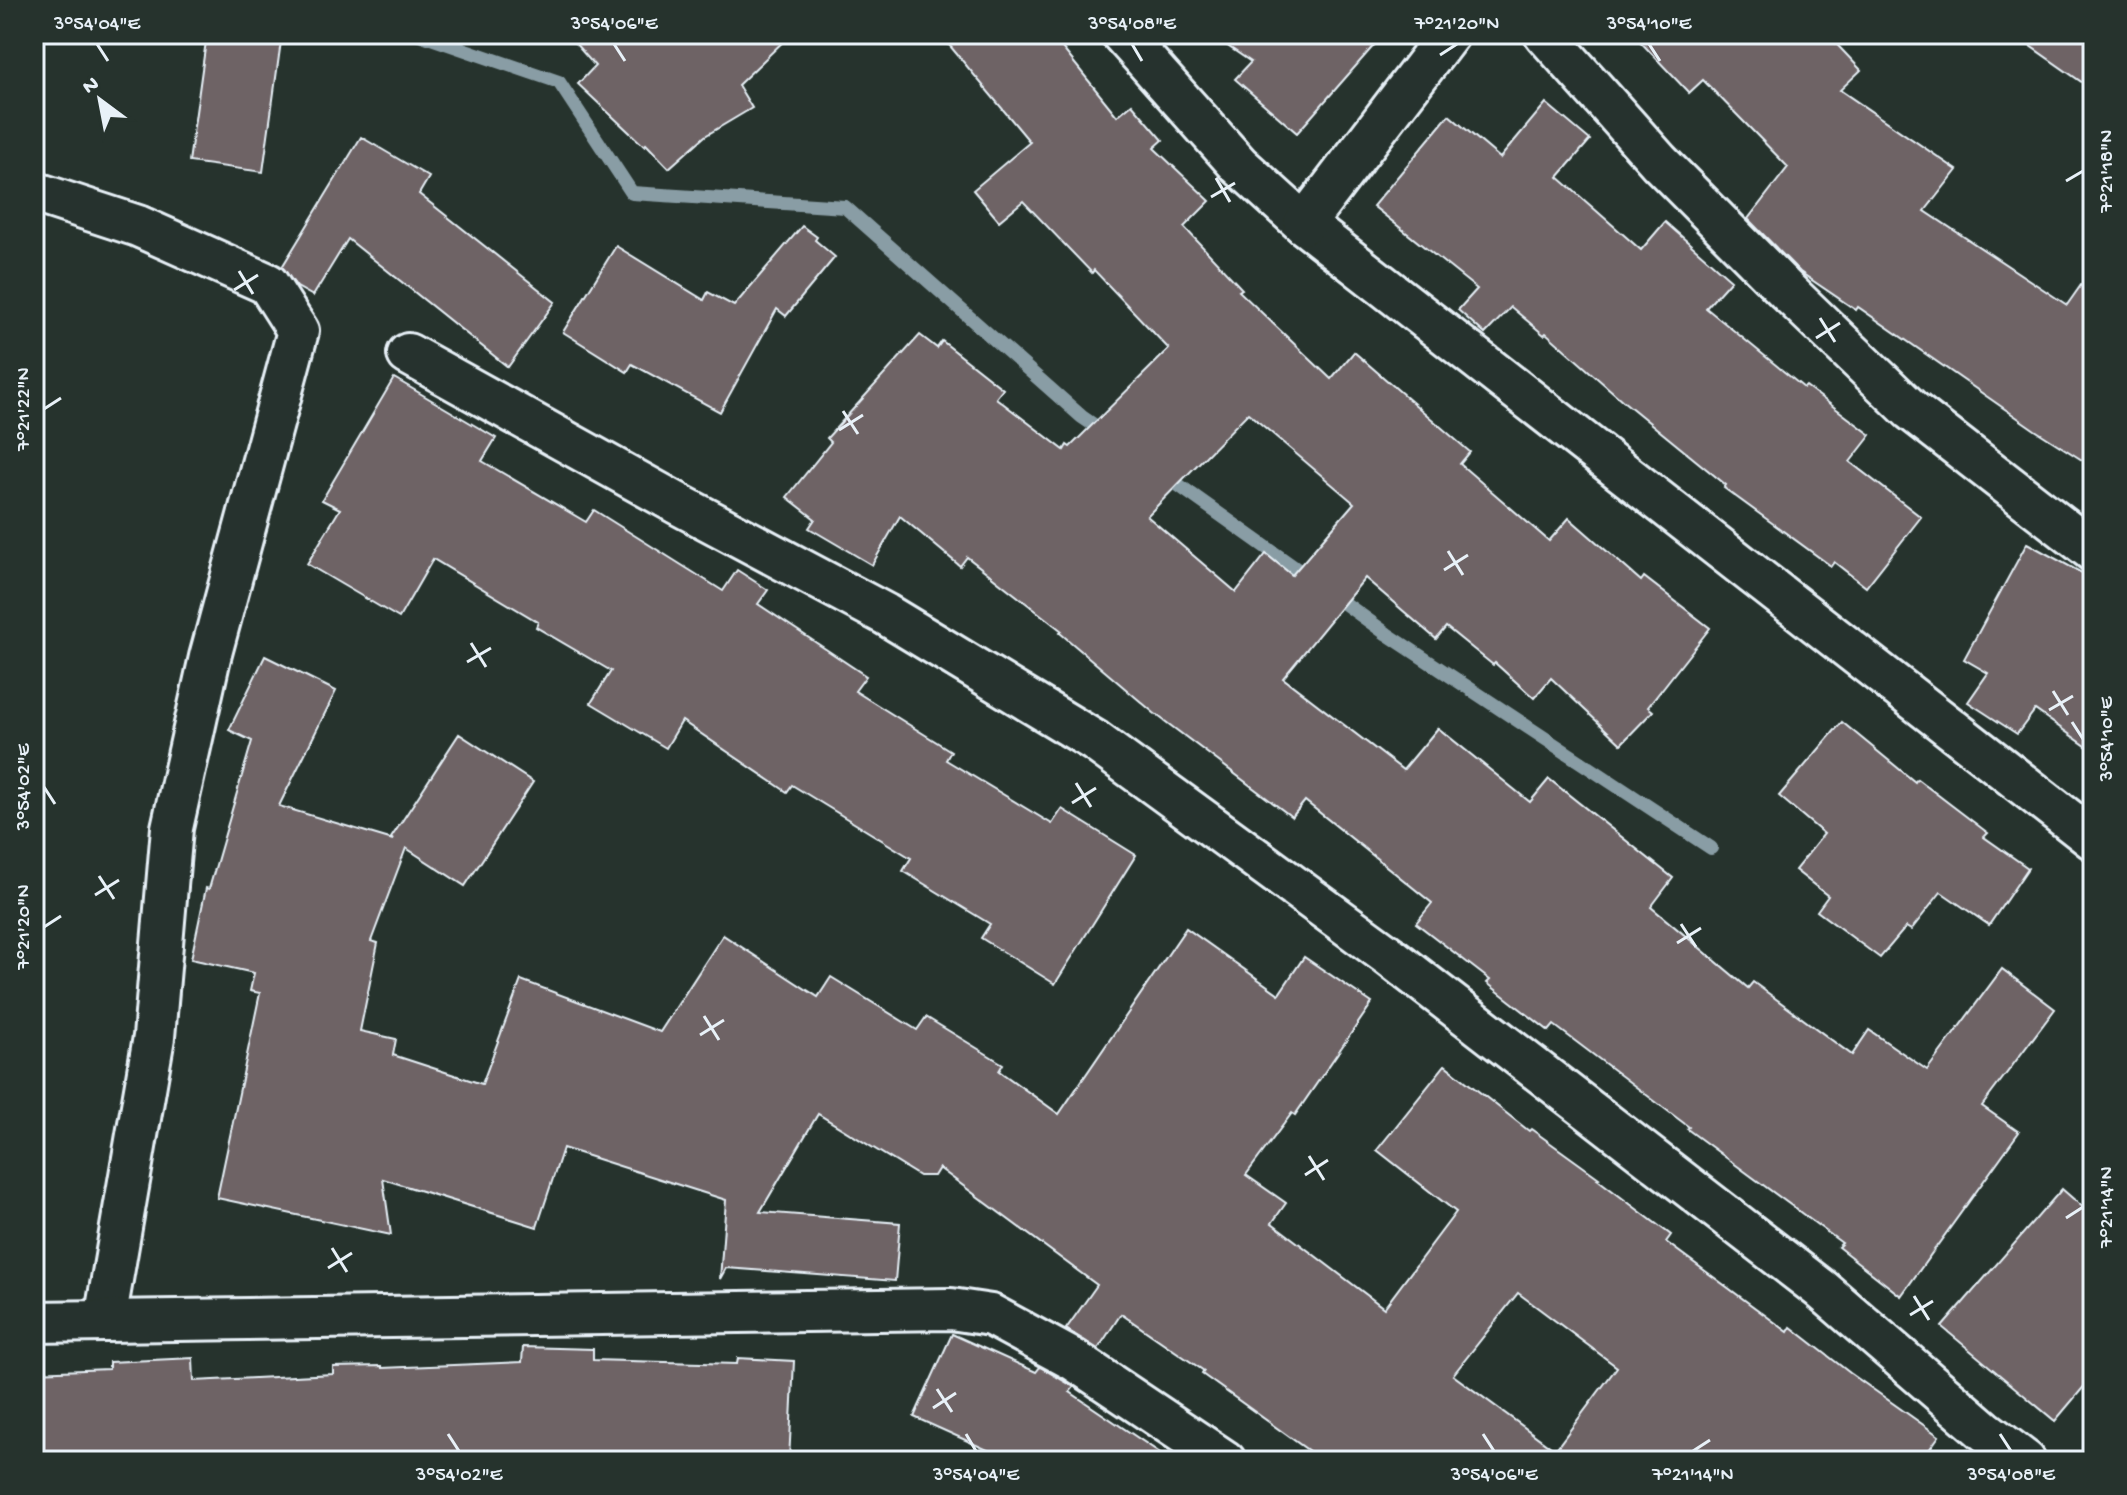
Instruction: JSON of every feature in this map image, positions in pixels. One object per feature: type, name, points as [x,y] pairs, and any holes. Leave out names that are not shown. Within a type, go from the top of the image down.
[{"type":"street","points":[[1122,34],[1239,165],[1304,224],[2093,839]]},
{"type":"street","points":[[1304,224],[1449,34]]},
{"type":"street","points":[[1545,34],[1659,162],[1911,410],[2093,551]]},
{"type":"street","points":[[34,192],[138,226],[268,284],[298,331],[210,657],[172,828],[154,1037],[105,1320]]},
{"type":"street","points":[[408,354],[680,505],[885,614],[1095,741],[1388,955],[1821,1289],[1984,1430],[2025,1461]]},
{"type":"street","points":[[34,1322],[951,1309],[991,1315],[1074,1360],[1225,1461]]},
{"type":"building","points":[[207,34],[282,34],[263,172],[189,162]]},
{"type":"building","points":[[567,34],[791,34],[738,85],[752,108],[705,136],[669,168],[578,84],[595,66]]},
{"type":"building","points":[[940,34],[1051,34],[1117,116],[1132,104],[1163,140],[1154,148],[1210,201],[1184,227],[1242,289],[1239,291],[1331,379],[1354,352],[1470,452],[1460,464],[1549,541],[1569,518],[1641,581],[1644,577],[1710,628],[1648,707],[1653,711],[1621,744],[1551,678],[1534,698],[1495,663],[1493,665],[1446,627],[1436,639],[1365,578],[1283,678],[1403,770],[1438,728],[1530,802],[1549,779],[1673,878],[1651,907],[1748,988],[1753,982],[1852,1055],[1869,1030],[1927,1070],[2002,969],[2055,1009],[1982,1106],[2019,1132],[1901,1296],[1838,1247],[1842,1243],[1687,1129],[1689,1127],[1554,1025],[1549,1031],[1487,983],[1490,980],[1416,923],[1432,903],[1305,801],[1292,817],[1154,713],[1060,633],[1062,631],[967,557],[960,566],[900,516],[872,565],[809,528],[815,519],[787,497],[831,442],[827,438],[920,335],[937,348],[942,341],[1003,389],[996,398],[1064,450],[1169,349],[1023,201],[999,221],[973,190],[1030,142]],"holes":[[[1248,413],[1354,503],[1292,575],[1266,554],[1236,592],[1147,516]]]},
{"type":"building","points":[[1210,34],[1384,34],[1297,133],[1235,79],[1251,62]]},
{"type":"building","points":[[1633,34],[1827,34],[1861,70],[1840,90],[1957,170],[1925,211],[2067,305],[2093,268],[2093,467],[1858,307],[1856,310],[1800,272],[1748,219],[1788,167],[1703,80],[1689,93]]},
{"type":"building","points":[[2013,34],[2093,34],[2093,90]]},
{"type":"building","points":[[1546,103],[1590,140],[1558,177],[1641,250],[1665,222],[1731,280],[1706,308],[1804,388],[1806,386],[1871,435],[1850,462],[1921,517],[1866,587],[1834,562],[1831,566],[1724,488],[1726,485],[1511,307],[1485,334],[1458,310],[1477,289],[1373,206],[1449,115],[1500,158]]},
{"type":"building","points":[[361,137],[429,177],[419,194],[555,302],[508,367],[348,239],[313,296],[297,287],[282,267]]},
{"type":"building","points":[[802,226],[835,257],[786,316],[777,309],[720,412],[632,364],[627,372],[563,332],[616,246],[704,300],[708,292],[734,306]]},
{"type":"building","points":[[394,378],[496,438],[482,461],[586,522],[594,510],[723,591],[737,570],[768,590],[758,604],[866,676],[855,691],[951,751],[946,760],[1052,824],[1062,809],[1136,855],[1055,984],[981,938],[990,924],[903,871],[911,858],[792,785],[787,792],[682,721],[666,748],[591,703],[611,671],[536,627],[538,622],[433,559],[399,618],[307,564],[340,509],[322,500]]},
{"type":"building","points":[[2027,543],[2093,579],[2093,751],[2035,710],[2017,734],[1968,702],[1988,673],[1964,659]]},
{"type":"building","points":[[265,656],[336,691],[279,806],[393,840],[391,838],[459,734],[533,782],[465,886],[406,848],[371,941],[378,943],[360,1031],[396,1039],[393,1055],[482,1084],[521,980],[660,1032],[723,935],[818,997],[831,977],[917,1030],[926,1017],[1003,1064],[999,1071],[1059,1114],[1186,928],[1279,994],[1304,957],[1372,1003],[1295,1115],[1292,1113],[1246,1175],[1286,1203],[1272,1223],[1384,1308],[1456,1212],[1377,1150],[1445,1065],[1671,1235],[1666,1242],[1788,1332],[1791,1327],[1939,1436],[1921,1461],[1323,1461],[1202,1374],[1204,1371],[1121,1314],[1098,1349],[1066,1329],[1097,1285],[939,1168],[934,1176],[919,1176],[818,1114],[760,1212],[900,1223],[895,1281],[726,1268],[720,1279],[726,1200],[563,1148],[537,1227],[383,1179],[391,1235],[217,1198],[260,993],[250,991],[254,973],[191,959],[206,888],[209,889],[252,741],[229,730]],"holes":[[[1518,1293],[1617,1367],[1555,1450],[1453,1375]]]},
{"type":"building","points":[[1842,722],[1915,782],[1917,779],[1988,833],[1984,837],[2028,868],[1989,925],[1941,892],[1911,930],[1906,927],[1880,958],[1817,911],[1828,896],[1795,870],[1824,834],[1779,796]]},
{"type":"building","points":[[2062,1189],[2093,1216],[2093,1376],[2055,1421],[1942,1327]]},
{"type":"building","points":[[952,1334],[1036,1372],[1040,1367],[1074,1387],[1070,1392],[1172,1461],[1012,1461],[914,1417]]},
{"type":"building","points":[[523,1347],[593,1349],[593,1360],[737,1364],[738,1358],[794,1361],[789,1461],[34,1461],[34,1372],[109,1369],[109,1362],[193,1358],[194,1381],[333,1374],[333,1367],[522,1362]]},
{"type":"waterway","points":[[419,34],[559,82],[632,193],[845,207],[1082,417],[1107,434]]},
{"type":"waterway","points":[[1163,474],[1312,580]]},
{"type":"waterway","points":[[1329,592],[1387,634],[1711,848]]}]
